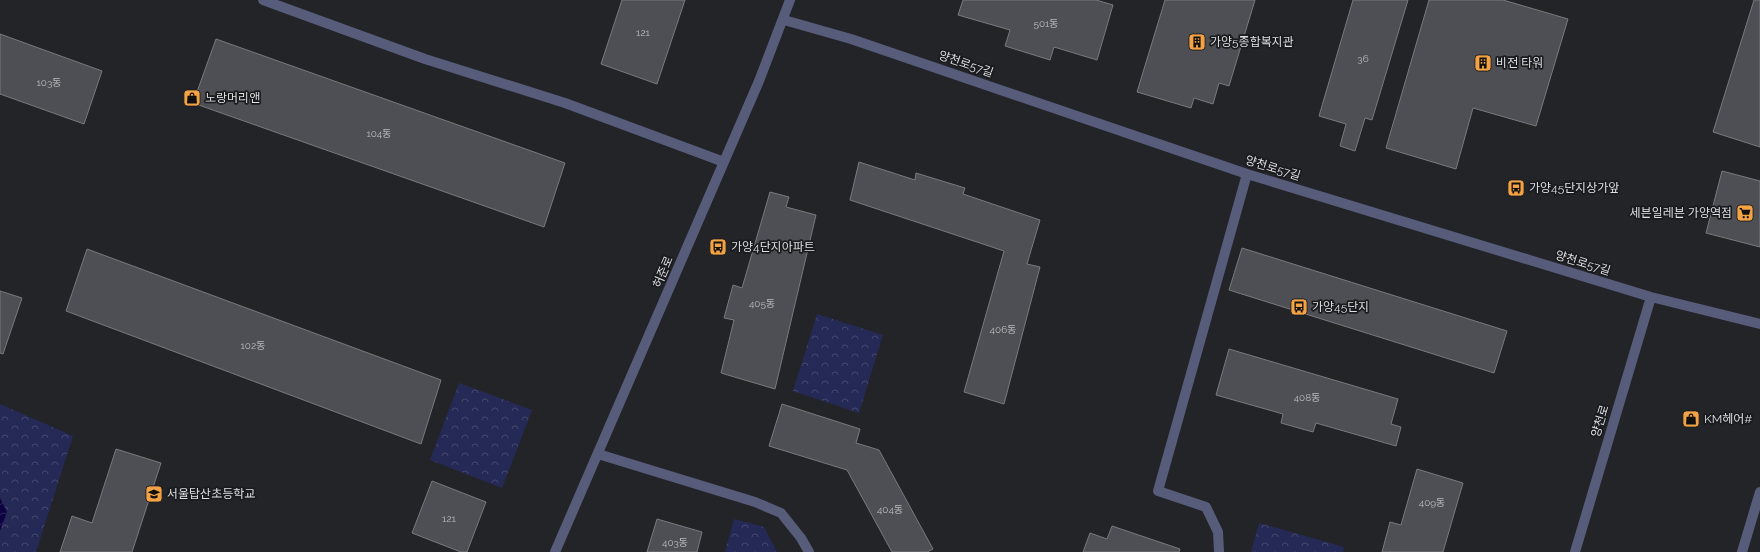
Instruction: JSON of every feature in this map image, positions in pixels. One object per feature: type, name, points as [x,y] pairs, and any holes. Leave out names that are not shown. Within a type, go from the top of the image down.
[{"type":"street","points":[[263,0],[425,59],[565,103],[724,162]]},
{"type":"street","name":"허준로","points":[[555,552],[724,162],[784,20],[790,0]]},
{"type":"street","name":"양천로57길","points":[[784,20],[851,38],[1247,174],[1651,297],[1760,324]]},
{"type":"street","points":[[1219,552],[1218,532],[1206,507],[1158,491],[1247,174]]},
{"type":"street","name":"양천로","points":[[1575,552],[1651,297]]},
{"type":"street","points":[[598,454],[755,502],[781,513],[801,538],[809,552]]},
{"type":"street","points":[[1742,552],[1760,492]]},
{"type":"green space","points":[[817,314],[883,335],[859,413],[793,391]]},
{"type":"green space","points":[[459,383],[532,410],[502,488],[430,460]]},
{"type":"green space","points":[[0,404],[73,436],[36,552],[0,552]]},
{"type":"green space","points":[[734,519],[764,527],[777,552],[725,552]]},
{"type":"green space","points":[[1259,523],[1344,547],[1343,552],[1251,552]]},
{"type":"water","points":[[0,498],[7,512],[0,531]]},
{"type":"building","points":[[622,0],[685,0],[657,84],[601,64]]},
{"type":"building","points":[[963,0],[1096,0],[1113,5],[1097,60],[1054,47],[1050,60],[1005,46],[1010,30],[958,15]]},
{"type":"building","name":"가양5종합복지관","points":[[1165,0],[1255,0],[1229,86],[1219,83],[1213,104],[1194,98],[1191,108],[1137,92]]},
{"type":"building","points":[[1353,0],[1408,0],[1372,120],[1365,118],[1355,151],[1340,146],[1346,124],[1319,116]]},
{"type":"building","name":"비전 타워","points":[[1429,0],[1503,0],[1568,19],[1536,126],[1473,108],[1456,169],[1386,148]]},
{"type":"building","points":[[1754,0],[1760,0],[1760,147],[1713,132]]},
{"type":"building","points":[[0,34],[102,71],[84,124],[0,94]]},
{"type":"building","points":[[216,39],[565,163],[544,227],[193,103]]},
{"type":"building","points":[[859,162],[915,180],[916,173],[965,188],[963,194],[1040,220],[1027,264],[1040,267],[1004,404],[964,392],[1004,251],[850,200]]},
{"type":"building","points":[[1722,171],[1760,181],[1760,247],[1706,233]]},
{"type":"building","points":[[770,192],[789,197],[786,207],[816,215],[775,389],[721,373],[734,320],[724,318],[733,285],[742,288]]},
{"type":"building","points":[[1242,248],[1507,331],[1494,373],[1229,290]]},
{"type":"building","points":[[87,249],[441,380],[421,444],[66,311]]},
{"type":"building","points":[[0,291],[22,298],[3,354],[0,353]]},
{"type":"building","points":[[1229,349],[1398,399],[1391,424],[1401,427],[1396,446],[1316,423],[1313,432],[1281,423],[1283,414],[1216,395]]},
{"type":"building","points":[[782,404],[860,429],[856,443],[879,450],[933,549],[927,552],[892,552],[847,470],[769,446]]},
{"type":"building","points":[[116,449],[161,463],[132,552],[60,552],[72,516],[92,523]]},
{"type":"building","points":[[1417,469],[1463,483],[1443,552],[1382,552],[1390,522],[1401,525]]},
{"type":"building","points":[[432,481],[486,502],[467,552],[461,552],[412,533]]},
{"type":"building","points":[[657,519],[702,532],[697,552],[647,552]]},
{"type":"building","points":[[1112,526],[1180,549],[1179,552],[1083,552],[1090,533],[1107,539]]},
{"type":"place","name":"가양5종합복지관","points":[[1197,42]]},
{"type":"place","name":"비전 타워","points":[[1483,63]]},
{"type":"place","name":"노랑머리앤","points":[[192,98]]},
{"type":"place","name":"가양45단지상가앞","points":[[1516,188]]},
{"type":"place","name":"세븐일레븐 가양역점","points":[[1745,213]]},
{"type":"place","name":"가양4단지아파트","points":[[718,247]]},
{"type":"place","name":"가양45단지","points":[[1299,307]]},
{"type":"place","name":"KM헤어#","points":[[1691,419]]},
{"type":"place","name":"서울탑산초등학교","points":[[154,494]]}]
